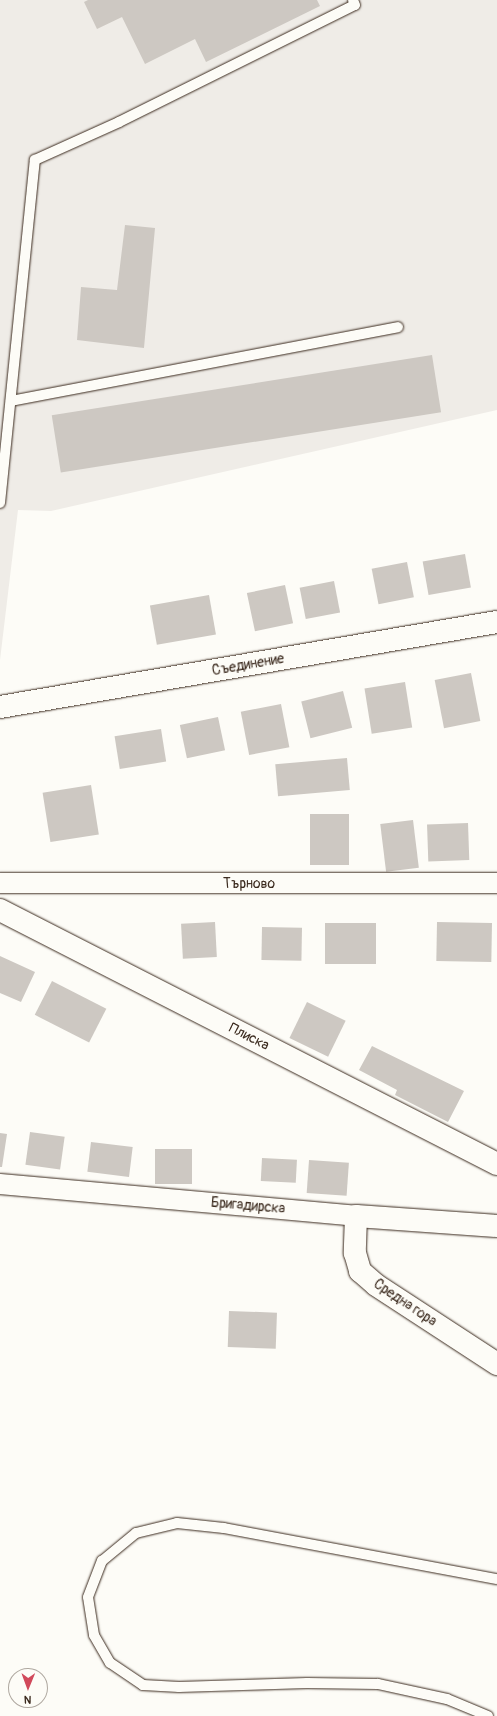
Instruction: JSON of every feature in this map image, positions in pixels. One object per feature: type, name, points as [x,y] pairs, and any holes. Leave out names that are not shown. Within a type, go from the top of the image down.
[{"type":"street","name":"Съединение","points":[[0,707],[497,622]]},
{"type":"street","name":"Търново","points":[[0,883],[497,883]]},
{"type":"street","name":"Плиска","points":[[0,910],[497,1164]]},
{"type":"street","name":"Бригадирска","points":[[0,1184],[356,1216],[497,1226]]},
{"type":"street","name":"Средна гора","points":[[356,1216],[355,1253],[360,1271],[376,1285],[497,1364]]},
{"type":"lane","points":[[0,503],[12,401],[35,160],[119,122],[356,5],[353,0]]},
{"type":"lane","points":[[12,401],[398,327]]},
{"type":"lane","points":[[488,1716],[447,1699],[378,1684],[307,1683],[179,1687],[143,1685],[110,1663],[94,1635],[88,1597],[102,1561],[136,1533],[177,1523],[224,1528],[497,1579]]},
{"type":"shaded area","points":[[0,0],[497,0],[497,410],[51,511],[18,510],[0,660]]},
{"type":"building","points":[[88,0],[317,0],[320,6],[206,62],[195,39],[145,64],[122,17],[97,29],[84,2]]},
{"type":"building","points":[[125,225],[155,228],[144,348],[77,340],[81,287],[117,290]]},
{"type":"building","points":[[432,355],[441,412],[61,473],[52,415]]},
{"type":"building","points":[[465,554],[471,587],[429,595],[423,561]]},
{"type":"building","points":[[407,562],[414,597],[379,604],[372,569]]},
{"type":"building","points":[[334,581],[340,612],[306,619],[300,588]]},
{"type":"building","points":[[285,585],[293,623],[255,631],[247,593]]},
{"type":"building","points":[[209,595],[216,634],[157,645],[150,605]]},
{"type":"building","points":[[471,673],[480,721],[444,728],[435,680]]},
{"type":"building","points":[[405,682],[412,727],[372,734],[365,688]]},
{"type":"building","points":[[343,691],[352,728],[310,738],[301,701]]},
{"type":"building","points":[[281,704],[289,747],[249,755],[241,712]]},
{"type":"building","points":[[218,717],[225,750],[187,758],[180,725]]},
{"type":"building","points":[[161,729],[166,762],[120,769],[115,736]]},
{"type":"building","points":[[347,758],[350,790],[278,796],[275,764]]},
{"type":"building","points":[[91,785],[99,834],[50,842],[43,793]]},
{"type":"building","points":[[310,814],[349,814],[349,865],[310,865]]},
{"type":"building","points":[[413,820],[419,868],[386,872],[380,824]]},
{"type":"building","points":[[468,823],[469,860],[428,861],[427,824]]},
{"type":"building","points":[[215,922],[217,957],[183,959],[181,924]]},
{"type":"building","points":[[437,922],[492,923],[491,962],[436,961]]},
{"type":"building","points":[[325,923],[376,923],[376,964],[325,964]]},
{"type":"building","points":[[262,927],[302,928],[301,961],[261,960]]},
{"type":"building","points":[[0,956],[35,972],[21,1002],[0,993]]},
{"type":"building","points":[[52,981],[106,1009],[89,1043],[35,1015]]},
{"type":"building","points":[[307,1002],[346,1021],[328,1057],[289,1038]]},
{"type":"building","points":[[372,1046],[464,1091],[448,1122],[395,1095],[397,1090],[359,1070]]},
{"type":"building","points":[[30,1132],[65,1137],[60,1170],[25,1165]]},
{"type":"building","points":[[0,1133],[7,1134],[2,1167],[0,1167]]},
{"type":"building","points":[[91,1142],[133,1147],[129,1177],[87,1172]]},
{"type":"building","points":[[155,1149],[192,1149],[192,1184],[155,1184]]},
{"type":"building","points":[[262,1158],[297,1160],[296,1183],[261,1181]]},
{"type":"building","points":[[309,1160],[349,1163],[347,1196],[307,1193]]},
{"type":"building","points":[[229,1311],[277,1313],[276,1349],[228,1347]]}]
